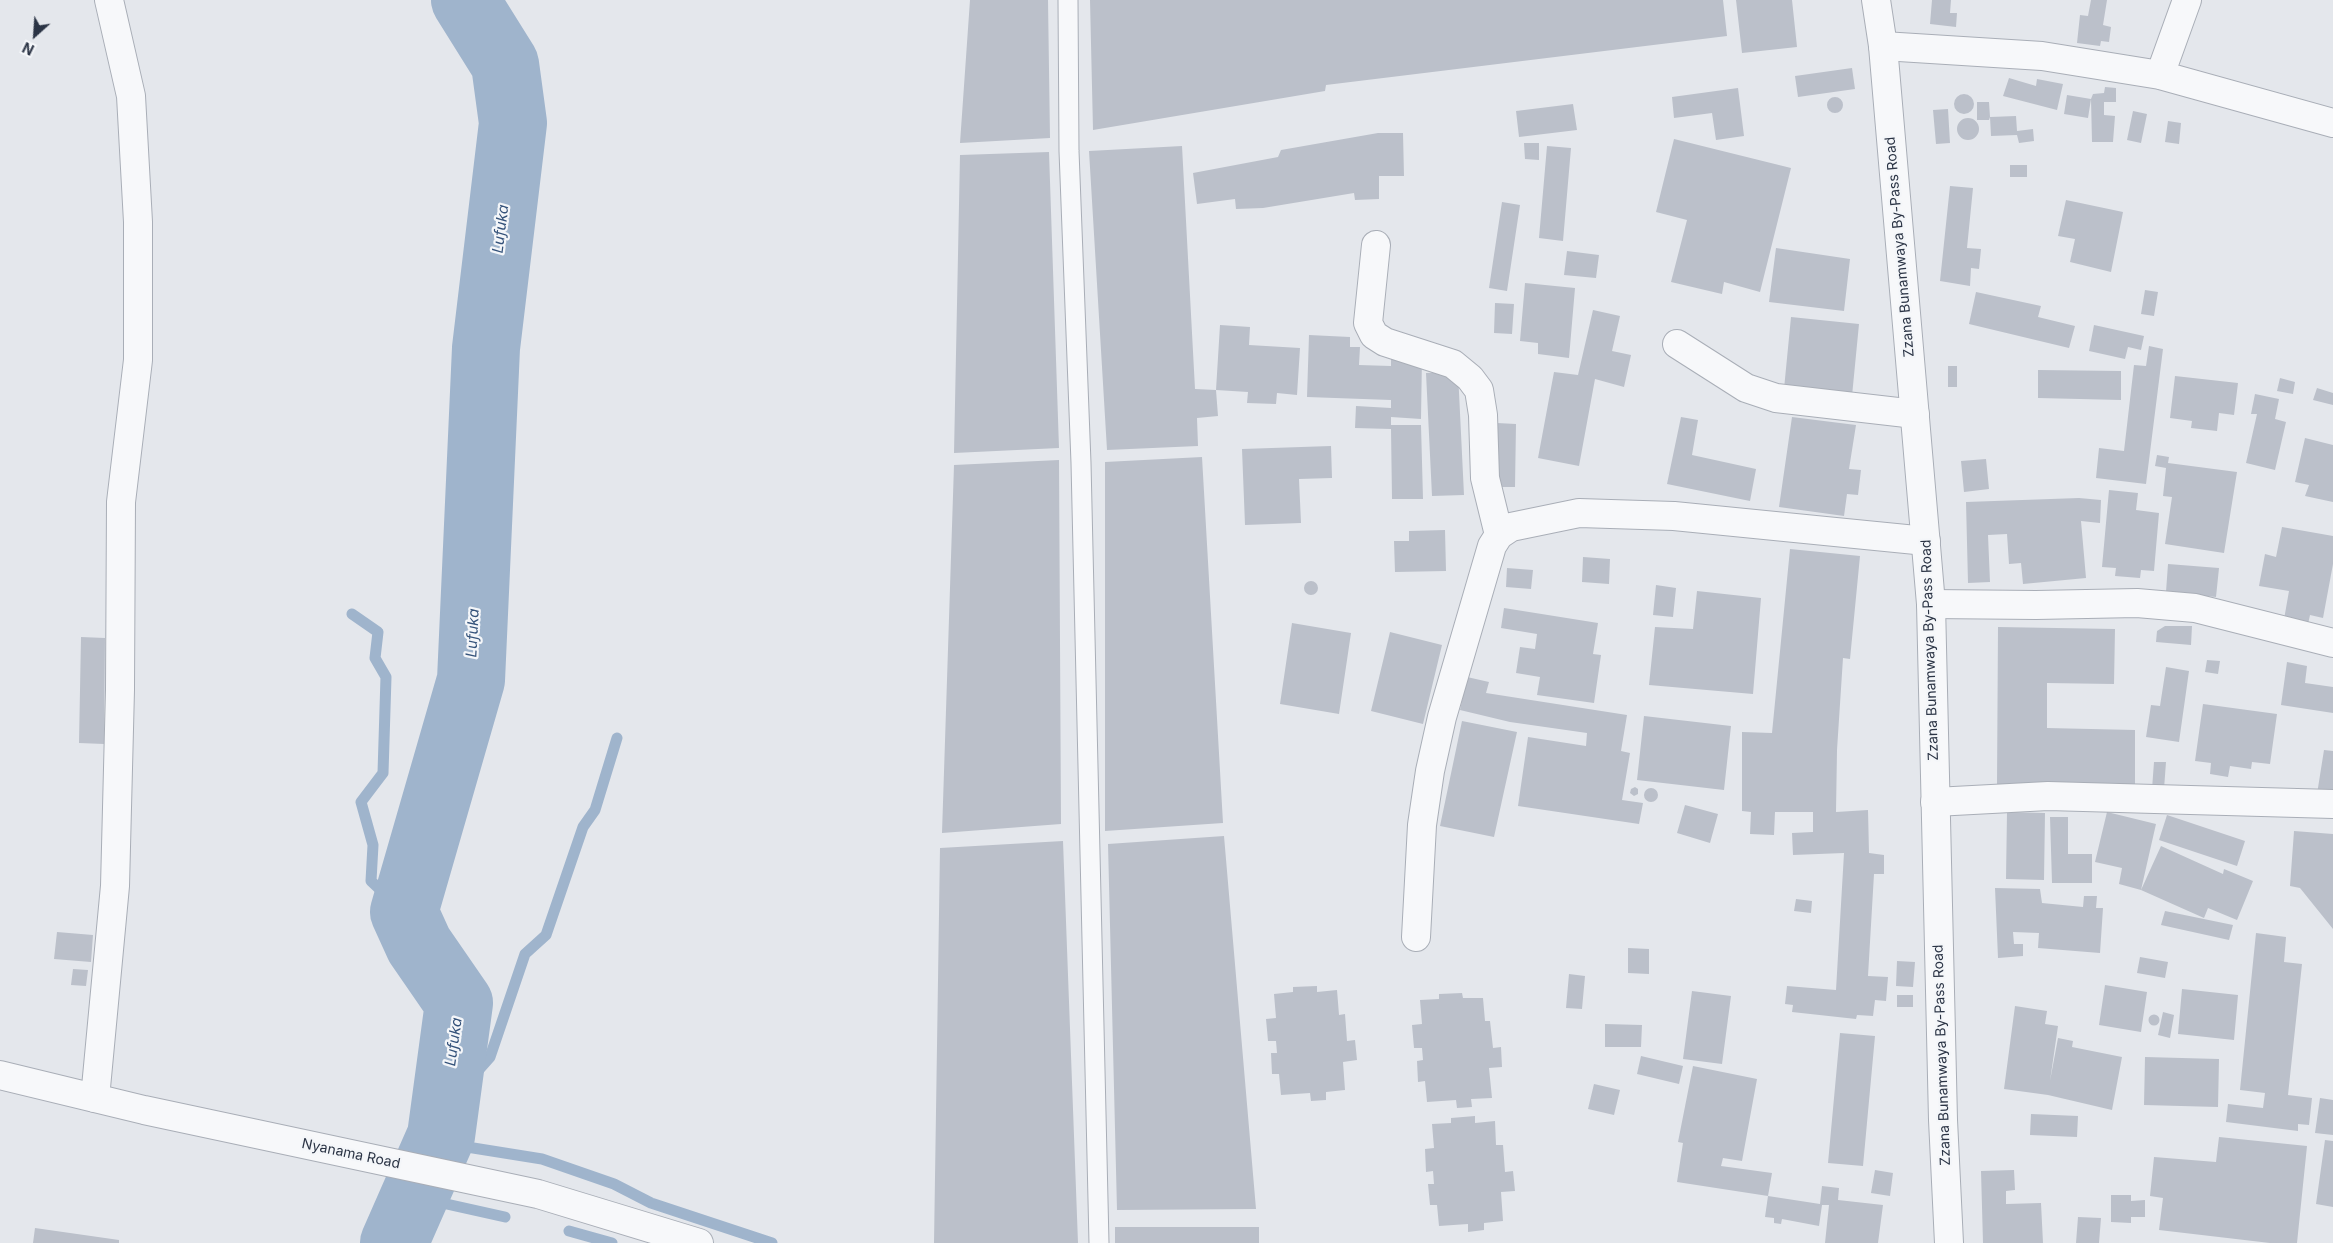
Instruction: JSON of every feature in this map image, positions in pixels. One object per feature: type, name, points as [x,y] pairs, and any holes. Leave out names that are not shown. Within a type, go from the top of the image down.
[{"type":"street","points":[[95,1098],[115,886],[121,502],[138,360],[138,222],[131,96],[109,0]]},
{"type":"street","name":"Zzana Bunamwaya By-Pass Road","points":[[1876,0],[1883,46],[1931,604],[1943,1120],[1949,1243]]},
{"type":"street","points":[[2160,76],[2187,0]]},
{"type":"street","points":[[1883,46],[2042,56],[2160,76],[2333,123]]},
{"type":"street","points":[[1376,245],[1368,323],[1374,335],[1385,342],[1453,364],[1470,378],[1479,390],[1483,415],[1485,478],[1499,535]]},
{"type":"street","points":[[1678,344],[1746,388],[1776,398],[1915,414]]},
{"type":"street","points":[[1416,937],[1422,825],[1430,770],[1442,717],[1492,546],[1499,535],[1511,527],[1579,513],[1674,516],[1926,541]]},
{"type":"street","points":[[1931,604],[2036,605],[2137,603],[2195,608],[2333,643]]},
{"type":"street","points":[[1935,802],[2048,796],[2333,804]]},
{"type":"street","name":"Nyanama Road","points":[[0,1075],[95,1098],[538,1194],[699,1243]]},
{"type":"lane","points":[[1068,0],[1070,151],[1081,464],[1098,1243]]},
{"type":"building","points":[[970,0],[1048,0],[1050,138],[960,143]]},
{"type":"building","points":[[1090,0],[1723,0],[1727,36],[1326,85],[1325,91],[1093,130]]},
{"type":"building","points":[[1736,0],[1792,0],[1797,47],[1742,53]]},
{"type":"building","points":[[1932,0],[1951,0],[1950,13],[1957,13],[1956,27],[1930,24]]},
{"type":"building","points":[[2091,0],[2107,0],[2103,25],[2111,27],[2109,42],[2101,41],[2100,46],[2077,43],[2080,15],[2088,16]]},
{"type":"building","points":[[1852,68],[1855,89],[1798,97],[1795,76]]},
{"type":"building","points":[[2009,78],[2036,86],[2037,79],[2063,84],[2057,110],[2003,96]]},
{"type":"building","points":[[2105,87],[2116,88],[2116,102],[2104,102],[2104,115],[2115,116],[2113,142],[2092,142],[2091,99],[2093,94],[2104,93]]},
{"type":"building","points":[[1738,88],[1744,136],[1716,140],[1712,113],[1674,118],[1672,97]]},
{"type":"building","points":[[1964,94],[1971,97],[1974,104],[1971,111],[1964,114],[1957,111],[1954,104],[1957,97]]},
{"type":"building","points":[[2067,95],[2091,99],[2088,118],[2064,114]]},
{"type":"building","points":[[1835,97],[1843,105],[1835,113],[1827,105]]},
{"type":"building","points":[[1977,102],[1989,102],[1989,120],[1977,120]]},
{"type":"building","points":[[1573,104],[1577,130],[1519,137],[1516,111]]},
{"type":"building","points":[[1948,109],[1950,143],[1936,144],[1933,110]]},
{"type":"building","points":[[2133,111],[2147,114],[2141,143],[2127,140]]},
{"type":"building","points":[[2016,116],[2017,131],[2033,129],[2034,141],[2019,143],[2017,135],[1991,136],[1990,117]]},
{"type":"building","points":[[1968,118],[1976,121],[1979,129],[1976,137],[1968,140],[1960,137],[1957,129],[1960,121]]},
{"type":"building","points":[[2168,121],[2181,123],[2179,144],[2165,142]]},
{"type":"building","points":[[1378,133],[1403,133],[1404,176],[1379,176],[1379,199],[1355,200],[1354,193],[1263,208],[1236,209],[1235,199],[1197,204],[1193,173],[1278,157],[1281,150]]},
{"type":"building","points":[[1674,139],[1791,168],[1760,292],[1724,282],[1722,294],[1671,282],[1687,220],[1656,212]]},
{"type":"building","points":[[1524,143],[1539,143],[1539,160],[1525,159]]},
{"type":"building","points":[[1182,146],[1195,389],[1216,390],[1218,416],[1197,418],[1198,446],[1107,450],[1089,151]]},
{"type":"building","points":[[1547,146],[1571,148],[1563,241],[1539,238]]},
{"type":"building","points":[[1049,152],[1059,448],[954,453],[960,155]]},
{"type":"building","points":[[2010,165],[2027,165],[2027,177],[2010,177]]},
{"type":"building","points":[[1950,186],[1973,188],[1967,248],[1981,249],[1979,269],[1971,268],[1970,286],[1940,281]]},
{"type":"building","points":[[2066,200],[2123,212],[2111,272],[2070,262],[2075,239],[2058,236]]},
{"type":"building","points":[[1502,202],[1520,205],[1507,291],[1489,288]]},
{"type":"building","points":[[1776,248],[1850,259],[1844,311],[1769,302]]},
{"type":"building","points":[[1567,251],[1599,255],[1596,278],[1564,275]]},
{"type":"building","points":[[1525,283],[1575,288],[1569,358],[1538,354],[1538,343],[1520,341]]},
{"type":"building","points":[[2145,290],[2158,292],[2154,316],[2141,314]]},
{"type":"building","points":[[1976,292],[2041,306],[2038,317],[2075,326],[2069,348],[1969,324]]},
{"type":"building","points":[[1495,303],[1514,304],[1512,334],[1494,333]]},
{"type":"building","points":[[1593,310],[1620,316],[1612,351],[1631,355],[1624,387],[1595,379],[1579,466],[1538,458],[1554,372],[1578,375]]},
{"type":"building","points":[[1791,317],[1859,324],[1852,396],[1784,389]]},
{"type":"building","points":[[1220,325],[1250,327],[1249,345],[1300,348],[1297,395],[1277,393],[1276,404],[1247,403],[1248,392],[1216,390]]},
{"type":"building","points":[[2094,325],[2144,336],[2141,350],[2128,347],[2125,359],[2089,351]]},
{"type":"building","points":[[1309,335],[1350,337],[1350,347],[1360,347],[1359,365],[1391,366],[1391,355],[1422,356],[1421,419],[1391,417],[1391,425],[1421,425],[1423,499],[1392,499],[1391,429],[1355,428],[1356,406],[1391,408],[1391,400],[1307,397]]},
{"type":"building","points":[[2149,346],[2163,349],[2146,484],[2096,478],[2099,448],[2124,451],[2134,365],[2146,366]]},
{"type":"building","points":[[1948,366],[1957,366],[1957,387],[1948,387]]},
{"type":"building","points":[[2038,370],[2121,371],[2121,400],[2038,398]]},
{"type":"building","points":[[1458,372],[1464,495],[1432,496],[1426,373]]},
{"type":"building","points":[[2175,376],[2238,383],[2234,415],[2219,413],[2217,431],[2191,428],[2192,421],[2170,418]]},
{"type":"building","points":[[2280,378],[2295,382],[2293,394],[2277,391]]},
{"type":"building","points":[[2317,388],[2333,393],[2333,405],[2313,400]]},
{"type":"building","points":[[2255,394],[2279,399],[2275,419],[2286,422],[2275,470],[2246,463],[2257,414],[2251,414]]},
{"type":"building","points":[[1681,417],[1698,420],[1692,455],[1756,469],[1750,501],[1667,484]]},
{"type":"building","points":[[1792,417],[1856,425],[1849,469],[1861,470],[1858,495],[1847,494],[1844,516],[1779,507]]},
{"type":"building","points":[[1497,423],[1516,424],[1515,487],[1496,487]]},
{"type":"building","points":[[2305,438],[2333,445],[2333,502],[2305,496],[2309,485],[2295,482]]},
{"type":"building","points":[[1331,446],[1332,478],[1299,479],[1301,523],[1245,525],[1242,449]]},
{"type":"building","points":[[2157,455],[2169,457],[2168,463],[2237,472],[2224,553],[2165,544],[2172,497],[2163,496],[2166,468],[2155,466]]},
{"type":"building","points":[[1202,457],[1223,823],[1105,831],[1105,462]]},
{"type":"building","points":[[1986,459],[1989,489],[1964,492],[1961,461]]},
{"type":"building","points":[[1059,460],[1061,824],[942,833],[954,465]]},
{"type":"building","points":[[2109,490],[2138,493],[2136,510],[2159,513],[2154,571],[2141,570],[2140,578],[2115,576],[2116,568],[2102,567]]},
{"type":"building","points":[[2079,498],[2101,500],[2100,523],[2081,521],[2086,578],[2023,584],[2021,563],[2009,564],[2007,534],[1988,535],[1990,582],[1968,583],[1966,502]]},
{"type":"building","points":[[2282,527],[2333,536],[2333,564],[2323,618],[2310,615],[2307,629],[2283,625],[2289,591],[2259,586],[2265,554],[2276,557]]},
{"type":"building","points":[[1445,530],[1446,571],[1395,572],[1394,541],[1409,541],[1409,531]]},
{"type":"building","points":[[1790,549],[1860,556],[1850,659],[1843,658],[1837,750],[1836,812],[1868,810],[1869,853],[1884,855],[1884,874],[1874,874],[1868,976],[1888,977],[1886,1001],[1875,1000],[1873,1016],[1857,1015],[1856,1019],[1792,1012],[1793,1005],[1785,1004],[1787,986],[1836,990],[1844,853],[1793,855],[1792,833],[1813,832],[1813,812],[1775,812],[1774,835],[1750,834],[1751,812],[1742,811],[1742,732],[1772,733]]},
{"type":"building","points":[[1583,557],[1610,559],[1609,584],[1582,582]]},
{"type":"building","points":[[2168,564],[2219,568],[2216,597],[2166,592]]},
{"type":"building","points":[[1507,568],[1533,570],[1531,589],[1506,587]]},
{"type":"building","points":[[1308,581],[1314,581],[1318,588],[1314,595],[1308,595],[1304,591],[1304,585]]},
{"type":"building","points":[[1656,585],[1676,588],[1673,617],[1653,615]]},
{"type":"building","points":[[1697,591],[1761,598],[1753,694],[1649,685],[1655,627],[1693,629]]},
{"type":"building","points":[[1504,608],[1598,623],[1593,654],[1601,655],[1594,703],[1537,695],[1540,677],[1516,673],[1520,647],[1535,649],[1537,634],[1501,628]]},
{"type":"building","points":[[1292,623],[1351,633],[1339,714],[1280,704]]},
{"type":"building","points":[[2165,626],[2192,626],[2191,645],[2156,642],[2157,631]]},
{"type":"building","points":[[1998,627],[2115,629],[2114,684],[2047,683],[2047,728],[2135,730],[2135,786],[1997,784]]},
{"type":"building","points":[[1390,632],[1442,645],[1423,724],[1371,711]]},
{"type":"building","points":[[81,637],[105,638],[104,744],[79,743]]},
{"type":"building","points":[[2207,660],[2220,661],[2218,674],[2205,672]]},
{"type":"building","points":[[2287,662],[2307,666],[2305,683],[2333,687],[2333,713],[2281,705]]},
{"type":"building","points":[[2166,667],[2189,671],[2179,742],[2146,737],[2151,705],[2160,706]]},
{"type":"building","points":[[1467,677],[1489,682],[1486,693],[1627,715],[1621,751],[1630,753],[1622,800],[1643,803],[1639,824],[1518,806],[1528,737],[1586,746],[1587,733],[1510,722],[1460,710]]},
{"type":"building","points":[[2203,704],[2277,714],[2270,764],[2252,762],[2251,769],[2230,766],[2228,777],[2210,774],[2211,763],[2195,761]]},
{"type":"building","points":[[1644,716],[1731,726],[1724,790],[1637,780]]},
{"type":"building","points":[[1462,721],[1517,732],[1494,837],[1440,826]]},
{"type":"building","points":[[2324,750],[2333,751],[2333,797],[2317,794]]},
{"type":"building","points":[[2154,762],[2166,762],[2164,789],[2152,789]]},
{"type":"building","points":[[1635,787],[1638,789],[1638,794],[1634,796],[1630,793],[1631,789]]},
{"type":"building","points":[[1651,788],[1656,790],[1658,795],[1656,800],[1651,802],[1646,800],[1644,795],[1646,790]]},
{"type":"building","points":[[1685,805],[1718,814],[1710,843],[1677,833]]},
{"type":"building","points":[[2007,812],[2045,813],[2044,880],[2006,879]]},
{"type":"building","points":[[2107,812],[2156,824],[2141,890],[2119,884],[2122,868],[2095,862]]},
{"type":"building","points":[[2167,815],[2245,841],[2237,866],[2159,840]]},
{"type":"building","points":[[2050,817],[2068,817],[2068,854],[2092,854],[2092,883],[2052,883]]},
{"type":"building","points":[[2294,831],[2333,834],[2333,929],[2300,888],[2290,886]]},
{"type":"building","points":[[1224,836],[1256,1209],[1117,1210],[1108,844]]},
{"type":"building","points":[[1063,841],[1078,1243],[934,1243],[940,848]]},
{"type":"building","points":[[2161,846],[2223,874],[2224,869],[2253,881],[2237,920],[2208,908],[2204,918],[2141,890]]},
{"type":"building","points":[[1995,888],[2040,889],[2042,903],[2083,907],[2084,896],[2097,896],[2096,908],[2103,908],[2100,953],[2038,948],[2039,933],[2013,932],[2014,944],[2023,944],[2023,956],[1998,958]]},
{"type":"building","points":[[1796,899],[1812,901],[1811,913],[1794,911]]},
{"type":"building","points":[[2165,911],[2233,925],[2229,940],[2161,925]]},
{"type":"building","points":[[57,932],[93,935],[91,962],[54,959]]},
{"type":"building","points":[[2256,933],[2286,937],[2284,962],[2302,964],[2288,1095],[2312,1098],[2309,1125],[2298,1124],[2298,1131],[2226,1122],[2228,1104],[2263,1108],[2265,1093],[2240,1090]]},
{"type":"building","points":[[1628,948],[1649,949],[1649,974],[1628,973]]},
{"type":"building","points":[[2140,957],[2168,962],[2165,978],[2137,973]]},
{"type":"building","points":[[1897,961],[1915,962],[1913,987],[1896,986]]},
{"type":"building","points":[[73,969],[88,970],[86,986],[71,985]]},
{"type":"building","points":[[1569,974],[1585,976],[1582,1009],[1566,1008]]},
{"type":"building","points":[[2105,985],[2147,992],[2141,1032],[2099,1025]]},
{"type":"building","points":[[1317,986],[1317,992],[1337,990],[1339,1015],[1345,1014],[1347,1041],[1355,1040],[1357,1060],[1343,1062],[1345,1090],[1326,1092],[1326,1100],[1311,1101],[1310,1093],[1281,1095],[1279,1074],[1272,1074],[1271,1053],[1277,1053],[1276,1041],[1268,1041],[1266,1019],[1276,1018],[1274,994],[1293,992],[1293,987]]},
{"type":"building","points":[[2182,989],[2238,995],[2234,1040],[2178,1034]]},
{"type":"building","points":[[1692,991],[1731,996],[1722,1064],[1683,1059]]},
{"type":"building","points":[[1462,993],[1463,998],[1483,998],[1485,1021],[1490,1021],[1493,1048],[1501,1047],[1502,1067],[1489,1068],[1492,1098],[1471,1099],[1472,1107],[1457,1108],[1456,1100],[1427,1102],[1425,1081],[1418,1082],[1417,1061],[1423,1060],[1422,1048],[1414,1048],[1412,1025],[1422,1024],[1420,1000],[1439,999],[1439,994]]},
{"type":"building","points":[[1897,995],[1913,995],[1913,1007],[1897,1007]]},
{"type":"building","points":[[2015,1006],[2047,1011],[2045,1024],[2058,1026],[2050,1081],[2058,1038],[2073,1041],[2072,1047],[2122,1057],[2112,1110],[2048,1095],[2004,1089]]},
{"type":"building","points":[[2163,1012],[2174,1015],[2170,1038],[2158,1035]]},
{"type":"building","points":[[2154,1014],[2160,1020],[2154,1026],[2148,1020]]},
{"type":"building","points":[[1605,1024],[1642,1025],[1641,1047],[1605,1047]]},
{"type":"building","points":[[1840,1033],[1875,1036],[1863,1166],[1828,1163]]},
{"type":"building","points":[[1641,1056],[1683,1066],[1679,1084],[1637,1074]]},
{"type":"building","points":[[2145,1057],[2219,1059],[2218,1107],[2144,1105]]},
{"type":"building","points":[[1693,1066],[1757,1079],[1742,1161],[1723,1158],[1721,1166],[1772,1173],[1768,1196],[1677,1182],[1683,1143],[1678,1142]]},
{"type":"building","points":[[1594,1084],[1620,1090],[1614,1115],[1588,1109]]},
{"type":"building","points":[[2320,1098],[2333,1100],[2333,1135],[2315,1133]]},
{"type":"building","points":[[2031,1114],[2078,1116],[2077,1137],[2030,1135]]},
{"type":"building","points":[[1475,1116],[1475,1123],[1495,1121],[1496,1145],[1503,1145],[1505,1172],[1513,1171],[1515,1191],[1501,1192],[1503,1221],[1484,1223],[1484,1230],[1468,1232],[1468,1224],[1439,1226],[1437,1205],[1430,1205],[1428,1184],[1434,1184],[1433,1171],[1426,1172],[1425,1149],[1434,1148],[1432,1124],[1451,1123],[1451,1118]]},
{"type":"building","points":[[2219,1137],[2307,1146],[2297,1243],[2270,1243],[2159,1230],[2163,1198],[2150,1196],[2154,1157],[2216,1162]]},
{"type":"building","points":[[2325,1140],[2333,1141],[2333,1207],[2316,1204]]},
{"type":"building","points":[[1875,1170],[1893,1173],[1890,1196],[1871,1193]]},
{"type":"building","points":[[2014,1170],[2015,1190],[2006,1191],[2006,1204],[2041,1203],[2043,1243],[1983,1243],[1981,1171]]},
{"type":"building","points":[[1822,1186],[1839,1188],[1838,1200],[1883,1205],[1878,1243],[1825,1243],[1829,1205],[1822,1205],[1819,1226],[1782,1219],[1781,1224],[1774,1223],[1774,1218],[1765,1217],[1768,1196],[1820,1204]]},
{"type":"building","points":[[2111,1195],[2131,1195],[2131,1201],[2145,1200],[2145,1217],[2131,1217],[2131,1223],[2111,1222]]},
{"type":"building","points":[[2078,1217],[2101,1218],[2099,1243],[2076,1243]]},
{"type":"building","points":[[1115,1227],[1259,1227],[1259,1243],[1115,1243]]},
{"type":"building","points":[[35,1228],[119,1240],[119,1243],[33,1243]]},
{"type":"waterway","name":"Lufuka","points":[[394,1243],[441,1136],[459,1003],[419,945],[404,912],[471,680],[486,348],[513,123],[505,64],[465,0]]},
{"type":"waterway","points":[[352,614],[378,632],[375,658],[386,677],[383,773],[361,802],[373,845],[371,881],[404,912]]},
{"type":"waterway","points":[[443,1110],[490,1057],[525,954],[546,935],[583,827],[595,810],[617,738]]},
{"type":"waterway","points":[[441,1136],[467,1147],[542,1159],[614,1184],[651,1203],[772,1243]]},
{"type":"waterway","points":[[415,1197],[505,1217]]},
{"type":"waterway","points":[[569,1231],[612,1243]]}]
